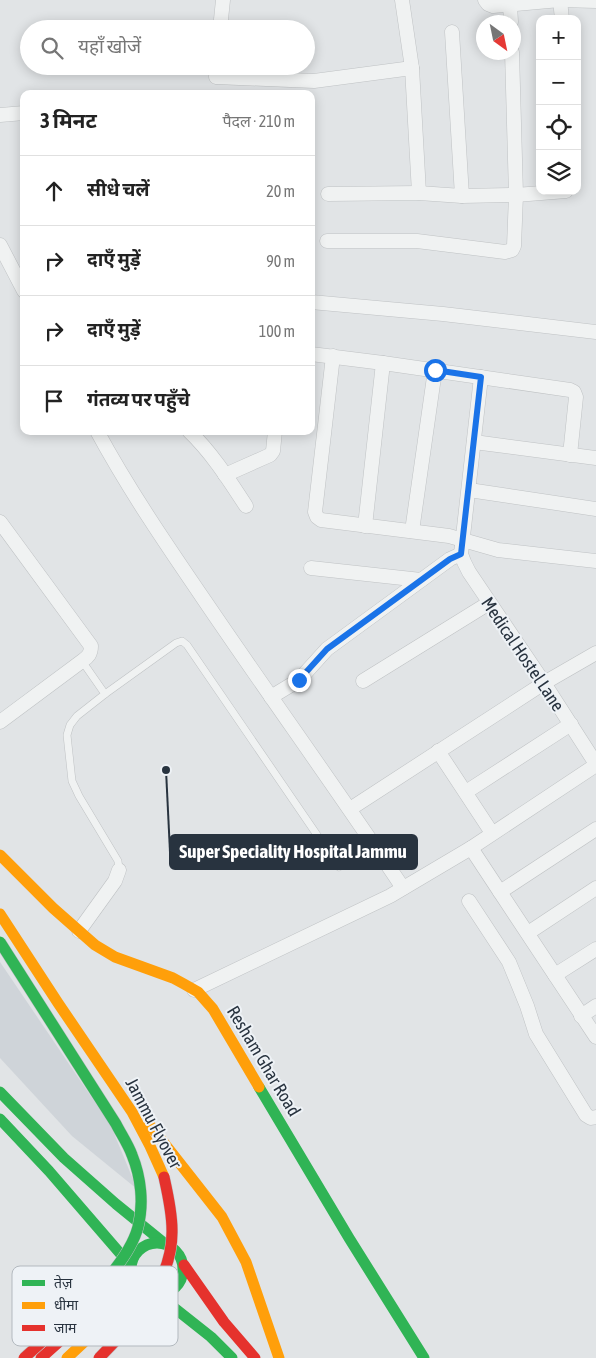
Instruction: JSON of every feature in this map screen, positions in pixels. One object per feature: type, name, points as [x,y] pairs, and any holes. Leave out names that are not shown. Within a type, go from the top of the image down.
[{"type":"main road","name":"Resham Ghar Road","points":[[0,855],[52,907],[104,951],[120,961],[181,982],[205,999],[213,1009],[349,1238],[424,1358]]},
{"type":"main road","name":"Jammu Flyover","points":[[0,914],[132,1112],[150,1146],[164,1177],[170,1198],[173,1227],[166,1266]]},
{"type":"main road","name":"Jammu Flyover","points":[[0,942],[116,1124],[132,1155],[140,1182],[141,1198],[138,1226],[129,1247],[117,1266]]},
{"type":"main road","points":[[0,1092],[64,1158],[116,1204],[164,1243],[177,1251],[184,1265],[224,1322],[256,1358]]},
{"type":"main road","points":[[132,1112],[151,1126],[222,1217],[246,1262],[280,1358]]},
{"type":"main road","points":[[0,1119],[49,1170],[128,1266]]},
{"type":"main road","points":[[132,1266],[134,1257],[139,1250],[155,1242],[164,1243]]},
{"type":"main road","points":[[178,1284],[183,1274],[184,1265]]},
{"type":"main road","points":[[178,1313],[211,1337],[232,1358]]},
{"type":"main road","name":"Jammu Flyover","points":[[24,1358],[37,1346]]},
{"type":"main road","points":[[41,1358],[54,1346]]},
{"type":"main road","points":[[68,1358],[81,1346]]},
{"type":"main road","name":"Jammu Flyover","points":[[98,1358],[110,1346]]},
{"type":"street","points":[[221,20],[223,0]]},
{"type":"street","points":[[402,0],[412,68],[419,193]]},
{"type":"street","points":[[485,0],[493,6],[560,0],[596,0]]},
{"type":"street","points":[[560,0],[562,15]]},
{"type":"street","points":[[510,5],[511,15]]},
{"type":"street","points":[[452,32],[462,196]]},
{"type":"street","points":[[327,241],[417,242],[505,252],[512,250],[514,246],[516,195],[512,60]]},
{"type":"street","points":[[216,75],[216,77],[314,80],[412,68]]},
{"type":"street","points":[[0,115],[20,113]]},
{"type":"street","points":[[328,194],[419,193],[462,196],[536,193]]},
{"type":"street","points":[[0,245],[20,283]]},
{"type":"street","points":[[315,302],[442,314],[596,332]]},
{"type":"street","points":[[315,354],[570,390],[574,392],[576,397],[570,455]]},
{"type":"street","points":[[333,356],[315,512],[317,518],[449,536],[462,547],[596,561]]},
{"type":"street","points":[[365,526],[383,363]]},
{"type":"street","points":[[412,531],[435,370]]},
{"type":"street","points":[[271,698],[299,680],[327,649],[450,559],[462,547],[481,377]]},
{"type":"street","points":[[98,435],[128,486],[271,698],[350,808],[403,888]]},
{"type":"street","points":[[194,435],[246,506]]},
{"type":"street","points":[[225,476],[270,455],[273,451],[275,435]]},
{"type":"street","points":[[474,442],[596,458]]},
{"type":"street","points":[[469,490],[596,508]]},
{"type":"street","points":[[0,522],[91,646],[91,652],[88,656],[0,722]]},
{"type":"street","name":"Medical Hostel Lane","points":[[462,547],[464,562],[469,572],[596,764]]},
{"type":"street","points":[[311,568],[421,580]]},
{"type":"street","points":[[363,681],[489,603]]},
{"type":"street","points":[[350,808],[544,683],[596,653]]},
{"type":"street","points":[[466,792],[570,724]]},
{"type":"street","points":[[438,751],[492,832]]},
{"type":"street","points":[[194,990],[390,896],[471,848],[492,832],[596,764]]},
{"type":"street","points":[[500,892],[596,829]]},
{"type":"street","points":[[471,848],[596,1037]]},
{"type":"street","points":[[79,931],[115,881],[119,870]]},
{"type":"street","points":[[528,932],[596,888]]},
{"type":"street","points":[[469,901],[513,970],[536,1034],[548,1056],[586,1115],[591,1118],[596,1117]]},
{"type":"street","points":[[555,976],[596,949]]},
{"type":"street","points":[[582,1016],[596,1006]]},
{"type":"lane","points":[[119,870],[118,861],[72,781],[67,735],[70,725],[77,716],[176,643],[182,641],[187,645],[339,867]]},
{"type":"lane","points":[[82,661],[105,694]]},
{"type":"shaded area","points":[[0,962],[111,1126],[137,1189],[72,1136],[0,1058]]},
{"type":"traffic: fast","points":[[0,942],[116,1124],[129,1147],[135,1163],[141,1200],[140,1218],[136,1234],[117,1266]]},
{"type":"traffic: fast","points":[[259,1087],[349,1238],[424,1358]]},
{"type":"traffic: fast","points":[[0,1092],[64,1158],[164,1243]]},
{"type":"traffic: fast","points":[[0,1119],[49,1171],[131,1266]]},
{"type":"traffic: fast","points":[[131,1266],[135,1254],[142,1247],[152,1243],[162,1243],[172,1247],[179,1254],[183,1269]]},
{"type":"traffic: fast","points":[[178,1285],[183,1274],[183,1269]]},
{"type":"traffic: fast","points":[[178,1311],[211,1337],[232,1358]]},
{"type":"traffic: slow","points":[[0,855],[53,908],[95,945],[115,957],[173,978],[198,992],[213,1009],[259,1087]]},
{"type":"traffic: slow","points":[[0,914],[132,1112],[164,1177]]},
{"type":"traffic: slow","points":[[149,1124],[222,1217],[246,1262],[279,1358]]},
{"type":"traffic: slow","points":[[67,1358],[80,1346]]},
{"type":"traffic: jam","points":[[164,1177],[171,1210],[172,1230],[171,1249],[166,1266]]},
{"type":"traffic: jam","points":[[184,1265],[224,1322],[255,1358]]},
{"type":"traffic: jam","points":[[24,1358],[37,1346]]},
{"type":"traffic: jam","points":[[41,1358],[54,1346]]},
{"type":"traffic: jam","points":[[99,1358],[111,1346]]},
{"type":"place","name":"Super Speciality Hospital Jammu","points":[[166,770]]},
{"type":"route","points":[[299,680],[327,649],[450,559],[461,554],[481,377],[435,370]]}]
